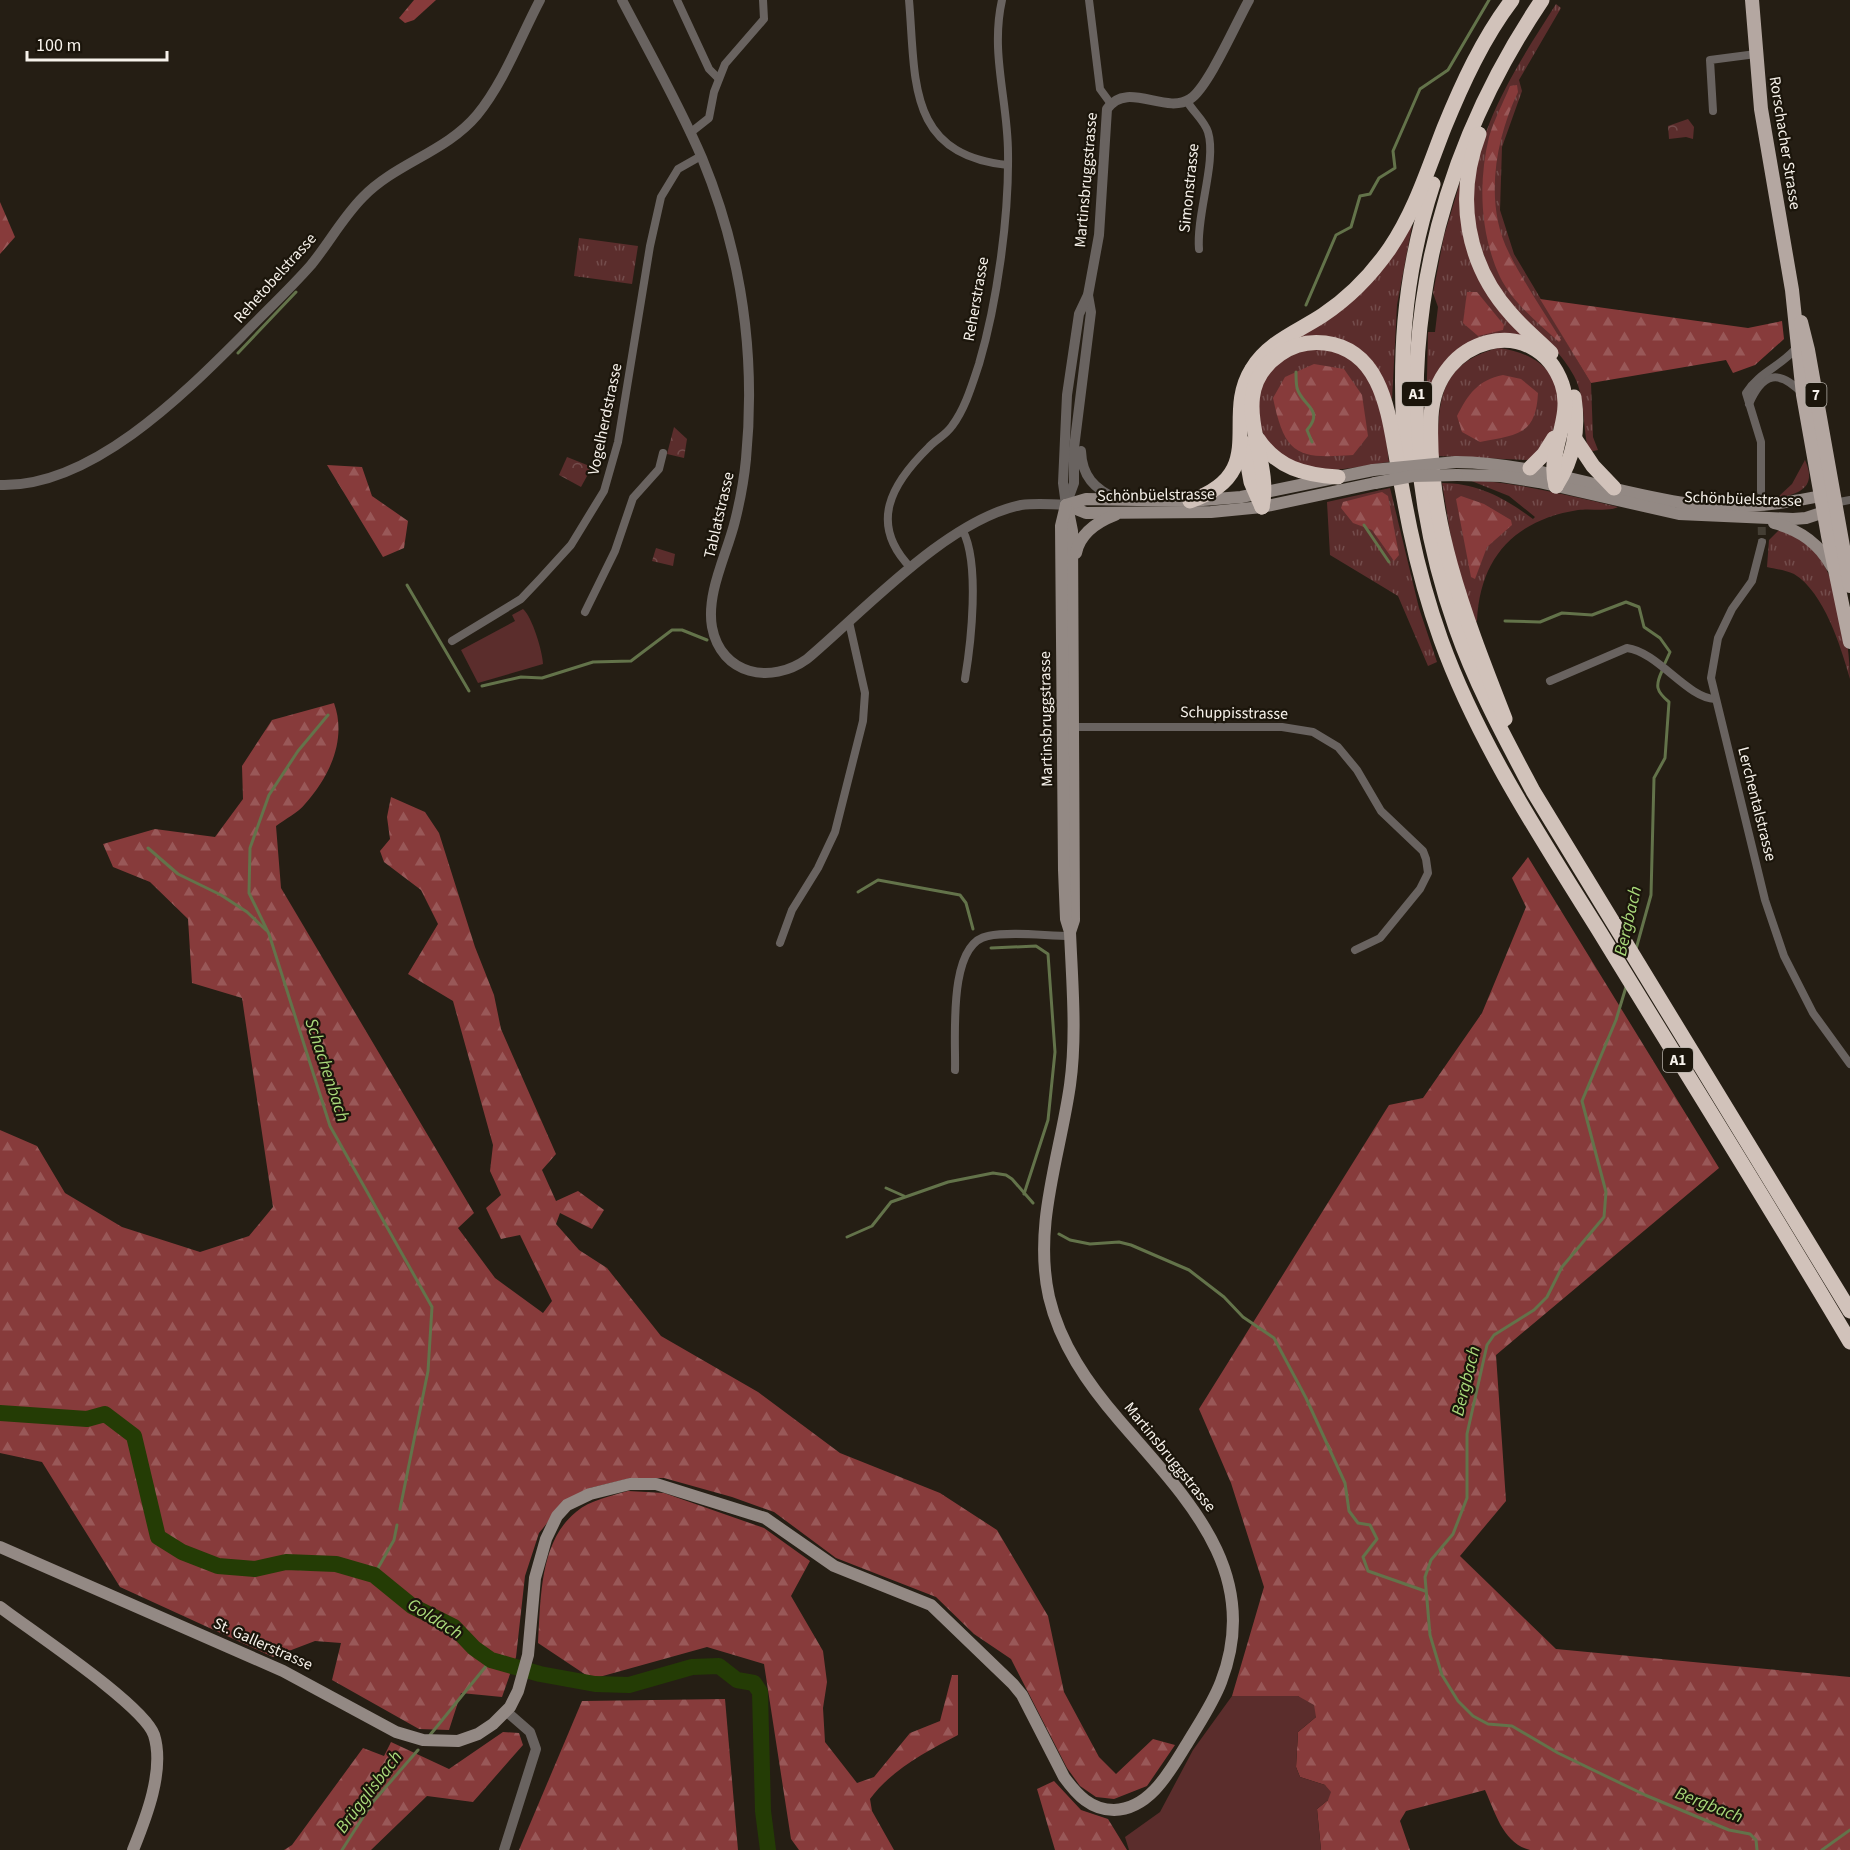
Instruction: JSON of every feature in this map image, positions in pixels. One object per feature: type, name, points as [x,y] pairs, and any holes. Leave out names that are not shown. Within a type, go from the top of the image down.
[{"type":"highway","name":"A1","points":[[1261,498],[1242,393],[1258,360],[1276,344],[1322,315],[1348,295],[1373,270],[1396,238],[1420,192],[1463,86],[1512,0]]},
{"type":"highway","name":"A1","points":[[1410,528],[1400,394],[1403,324],[1413,261],[1424,212],[1452,130],[1490,50],[1522,0]]},
{"type":"highway","name":"A1","points":[[1544,0],[1490,105],[1472,151],[1466,212],[1476,258],[1492,289],[1510,314],[1565,370],[1574,400],[1575,439],[1570,460],[1557,478]]},
{"type":"highway","name":"A1","points":[[1544,0],[1498,71],[1470,129],[1453,173],[1426,277],[1420,326],[1417,394],[1422,486],[1429,531],[1444,591],[1478,683],[1533,792],[1850,1311]]},
{"type":"highway","name":"A1","points":[[1533,792],[1466,618],[1448,557],[1435,487],[1431,415],[1437,387],[1450,363],[1477,344],[1494,341],[1523,345],[1543,356],[1562,381],[1567,408],[1553,462],[1557,478]]},
{"type":"highway","name":"A1","points":[[1190,501],[1213,489],[1229,475],[1248,433],[1253,392],[1262,371],[1275,358],[1291,348],[1309,343],[1333,345],[1350,352],[1370,369],[1385,398],[1422,581],[1440,640],[1464,694],[1507,777],[1850,1342]]},
{"type":"highway","points":[[1530,468],[1554,439],[1567,408]]},
{"type":"highway","points":[[1248,433],[1268,453],[1286,466],[1304,473],[1338,477]]},
{"type":"highway","points":[[1575,439],[1593,466],[1614,488]]},
{"type":"main road","name":"Rorschacher Strasse","points":[[1752,0],[1761,109],[1792,290],[1803,394],[1821,496],[1829,507],[1850,586]]},
{"type":"main road","name":"Rorschacher Strasse","points":[[1792,290],[1808,350],[1829,507],[1834,571],[1850,642]]},
{"type":"main road","name":"Schönbüelstrasse","points":[[1122,507],[1211,512],[1338,477],[1457,468],[1530,468],[1679,514],[1758,519],[1806,518],[1829,507]]},
{"type":"main road","name":"Schönbüelstrasse","points":[[1457,468],[1501,476],[1557,478],[1665,500],[1714,506],[1757,506],[1821,496]]},
{"type":"main road","name":"Schönbüelstrasse","points":[[1066,505],[1086,513],[1122,507],[1190,501],[1261,498],[1374,476]]},
{"type":"main road","name":"Martinsbruggstrasse","points":[[510,1706],[525,1668],[535,1578],[546,1539],[557,1516],[567,1505],[590,1494],[630,1484],[648,1484],[676,1490],[765,1518],[834,1566],[921,1600],[941,1612],[1018,1690],[1064,1777],[1072,1789],[1090,1804],[1109,1810],[1128,1808],[1147,1797],[1160,1784],[1211,1704],[1222,1680],[1231,1639],[1230,1590],[1225,1568],[1208,1530],[1180,1491],[1091,1384],[1061,1334],[1049,1297],[1043,1256],[1045,1226],[1072,1071],[1070,934],[1066,919],[1064,870],[1072,575],[1072,526],[1066,505]]},
{"type":"main road","name":"Martinsbruggstrasse","points":[[1066,505],[1061,526],[1069,728]]},
{"type":"main road","name":"Martinsbruggstrasse","points":[[1072,575],[1077,548],[1082,537],[1122,507]]},
{"type":"main road","points":[[1758,519],[1801,533],[1827,556],[1834,571]]},
{"type":"main road","name":"St. Gallerstrasse","points":[[0,1547],[283,1671],[409,1737],[439,1743],[458,1741],[487,1729],[510,1706]]},
{"type":"main road","points":[[0,1607],[129,1704],[149,1724],[156,1750],[156,1767],[146,1811],[133,1850]]},
{"type":"street","name":"Rehetobelstrasse","points":[[0,485],[29,482],[92,459],[128,437],[182,396],[310,266],[364,196],[379,182],[449,140],[475,117],[495,87],[540,0]]},
{"type":"street","name":"Tablatstrasse","points":[[622,0],[701,156],[739,271],[750,360],[749,425],[744,477],[711,611],[712,628],[717,642],[732,661],[760,674],[776,674],[800,664],[911,568],[963,531],[986,518],[1014,507],[1032,504],[1066,505]]},
{"type":"street","points":[[677,0],[709,69],[718,78]]},
{"type":"street","points":[[690,133],[710,118],[718,78],[736,48],[764,19],[763,0]]},
{"type":"street","points":[[909,0],[919,103],[932,128],[960,153],[982,161],[1008,165]]},
{"type":"street","name":"Reherstrasse","points":[[911,568],[893,544],[889,529],[888,506],[901,480],[921,455],[953,426],[975,376],[988,324],[1003,238],[1008,141],[996,31],[1002,0]]},
{"type":"street","name":"Martinsbruggstrasse","points":[[1066,505],[1063,483],[1067,395],[1079,315],[1088,295],[1099,235],[1105,117],[1111,104],[1100,89],[1089,0]]},
{"type":"street","points":[[1111,104],[1130,98],[1166,103],[1187,101],[1202,86],[1249,0]]},
{"type":"street","points":[[1713,111],[1710,60],[1756,54]]},
{"type":"street","name":"Simonstrasse","points":[[1187,101],[1204,123],[1210,144],[1198,234],[1199,249]]},
{"type":"street","name":"Vogelherdstrasse","points":[[452,641],[521,599],[571,544],[604,490],[618,441],[650,246],[661,197],[678,169],[701,156]]},
{"type":"street","name":"Martinsbruggstrasse","points":[[1066,505],[1074,483],[1078,414],[1091,312],[1088,295]]},
{"type":"street","points":[[1761,491],[1761,442],[1746,393],[1755,379],[1784,363],[1797,347]]},
{"type":"street","points":[[1749,404],[1760,383],[1774,377],[1789,380],[1803,394]]},
{"type":"street","name":"Martinsbruggstrasse","points":[[1078,414],[1082,466],[1095,487],[1122,507]]},
{"type":"street","points":[[585,612],[615,551],[633,498],[659,469],[663,453]]},
{"type":"street","points":[[1829,507],[1850,500]]},
{"type":"street","points":[[963,531],[969,548],[971,570],[971,631],[965,680]]},
{"type":"street","name":"Lerchentalstrasse","points":[[1762,542],[1752,581],[1732,609],[1718,638],[1711,678],[1765,900],[1785,956],[1813,1013],[1850,1064]]},
{"type":"street","points":[[780,943],[792,910],[818,868],[836,831],[862,721],[865,693],[849,622]]},
{"type":"street","points":[[1550,681],[1627,648],[1634,649],[1701,695],[1715,699]]},
{"type":"street","name":"Schuppisstrasse","points":[[1069,728],[1282,727],[1313,732],[1338,747],[1357,770],[1381,811],[1423,851],[1428,865],[1425,882],[1380,938],[1355,950]]},
{"type":"street","points":[[955,1070],[958,974],[970,948],[987,936],[1070,934]]},
{"type":"street","points":[[504,1850],[536,1749],[530,1732],[510,1706]]},
{"type":"green space","points":[[414,0],[436,0],[414,20],[405,23],[399,18]]},
{"type":"green space","points":[[1556,4],[1561,8],[1519,80],[1522,91],[1502,147],[1500,210],[1514,254],[1591,383],[1593,437],[1598,450],[1589,452],[1582,403],[1574,376],[1557,351],[1514,307],[1495,283],[1483,253],[1475,219],[1474,186],[1479,154],[1490,122],[1504,91]]},
{"type":"green space","points":[[1517,85],[1518,92],[1498,151],[1495,193],[1497,214],[1501,234],[1509,253],[1561,340],[1559,342],[1526,312],[1505,286],[1493,261],[1485,226],[1482,190],[1485,154],[1489,137],[1510,86]]},
{"type":"green space","points":[[1688,119],[1694,127],[1693,139],[1686,137],[1669,139],[1668,126]]},
{"type":"green space","points":[[1464,169],[1466,226],[1526,343],[1461,352],[1426,423],[1428,332],[1435,332],[1438,307],[1433,293],[1444,236]]},
{"type":"green space","points":[[0,202],[15,237],[0,254]]},
{"type":"green space","points":[[1412,226],[1397,305],[1392,400],[1365,358],[1292,343]]},
{"type":"green space","points":[[579,238],[638,246],[632,284],[574,276]]},
{"type":"green space","points":[[1467,292],[1477,292],[1504,325],[1503,330],[1478,336],[1463,323]]},
{"type":"green space","points":[[1540,299],[1748,328],[1782,321],[1784,339],[1755,365],[1733,373],[1726,360],[1591,383]]},
{"type":"green space","points":[[1498,348],[1529,356],[1550,373],[1556,385],[1558,413],[1549,440],[1540,452],[1527,460],[1438,456],[1441,402],[1453,375],[1463,364],[1478,355]]},
{"type":"green space","points":[[1306,349],[1329,349],[1346,355],[1369,379],[1381,412],[1389,462],[1341,469],[1316,469],[1293,463],[1271,446],[1259,422],[1257,409],[1263,382],[1278,363]]},
{"type":"green space","points":[[1314,364],[1344,369],[1362,395],[1368,436],[1353,455],[1307,454],[1297,450],[1289,443],[1283,432],[1273,398],[1285,377]]},
{"type":"green space","points":[[1503,375],[1521,379],[1538,393],[1533,418],[1528,426],[1514,435],[1480,442],[1462,432],[1457,416],[1465,401],[1480,384]]},
{"type":"green space","points":[[674,427],[687,439],[684,458],[667,454]]},
{"type":"green space","points":[[567,457],[592,467],[581,487],[559,475]]},
{"type":"green space","points":[[1805,460],[1809,476],[1808,482],[1800,491],[1777,498],[1792,484]]},
{"type":"green space","points":[[327,465],[362,467],[372,496],[408,521],[404,548],[383,557]]},
{"type":"green space","points":[[1469,480],[1525,487],[1618,507],[1578,510],[1556,515],[1519,533],[1505,545],[1494,560],[1485,578],[1477,621],[1474,622],[1455,562],[1442,483],[1467,486],[1490,493],[1533,519],[1535,517],[1509,496]]},
{"type":"green space","points":[[1390,488],[1419,608],[1437,662],[1428,666],[1398,596],[1330,555],[1327,502]]},
{"type":"green space","points":[[1382,492],[1388,496],[1399,555],[1394,561],[1372,530],[1353,523],[1341,508],[1343,502]]},
{"type":"green space","points":[[1461,496],[1484,504],[1511,520],[1512,525],[1487,547],[1475,579],[1471,577],[1456,499]]},
{"type":"green space","points":[[1779,530],[1808,543],[1827,570],[1840,606],[1848,645],[1850,679],[1830,621],[1814,594],[1805,582],[1794,574],[1767,567],[1769,540]]},
{"type":"green space","points":[[656,548],[675,554],[673,566],[652,561]]},
{"type":"green space","points":[[523,609],[536,635],[543,664],[478,683],[461,650],[515,621],[512,615]]},
{"type":"green space","points":[[334,703],[338,717],[338,730],[334,756],[329,769],[302,807],[276,826],[281,888],[474,1213],[458,1228],[495,1278],[543,1313],[552,1301],[520,1235],[501,1239],[486,1208],[501,1195],[490,1171],[493,1145],[453,1001],[408,974],[438,924],[421,890],[384,862],[380,851],[390,839],[387,817],[391,797],[425,812],[439,833],[475,947],[494,995],[501,1029],[556,1154],[542,1170],[556,1201],[578,1191],[604,1210],[592,1229],[560,1213],[556,1224],[579,1250],[607,1268],[661,1336],[758,1392],[840,1453],[940,1493],[997,1530],[1048,1616],[1064,1692],[1099,1757],[1116,1774],[1153,1739],[1175,1745],[1147,1786],[1114,1799],[1096,1797],[1080,1786],[1067,1768],[1011,1659],[974,1634],[936,1597],[836,1558],[774,1512],[732,1497],[664,1478],[631,1478],[590,1488],[565,1501],[539,1533],[525,1576],[516,1657],[502,1697],[461,1693],[449,1730],[419,1729],[332,1680],[341,1643],[315,1641],[273,1657],[120,1587],[42,1462],[0,1453],[0,1130],[37,1146],[65,1193],[122,1227],[200,1252],[249,1236],[273,1207],[242,998],[192,983],[188,919],[150,882],[113,867],[103,844],[155,829],[215,837],[243,799],[242,766],[272,720]]},
{"type":"green space","points":[[1528,857],[1719,1168],[1496,1355],[1506,1501],[1460,1556],[1556,1649],[1850,1677],[1850,1850],[1530,1850],[1513,1841],[1507,1834],[1485,1790],[1406,1811],[1400,1821],[1410,1850],[1321,1850],[1317,1809],[1328,1800],[1325,1785],[1300,1777],[1296,1767],[1298,1732],[1316,1717],[1298,1696],[1232,1696],[1264,1587],[1231,1483],[1199,1409],[1389,1105],[1423,1098],[1482,1013],[1526,907],[1512,878]]},
{"type":"green space","points":[[628,1491],[664,1493],[764,1528],[810,1561],[791,1596],[823,1651],[827,1682],[823,1708],[825,1742],[857,1783],[874,1777],[910,1733],[940,1721],[952,1675],[958,1675],[958,1735],[899,1770],[870,1799],[872,1811],[894,1850],[799,1850],[791,1839],[764,1664],[707,1647],[592,1679],[538,1643],[544,1572],[555,1539],[564,1524],[588,1504]]},
{"type":"green space","points":[[1232,1696],[1298,1696],[1314,1705],[1316,1717],[1298,1732],[1296,1767],[1300,1777],[1325,1785],[1331,1792],[1328,1800],[1317,1809],[1321,1850],[1129,1850],[1125,1837],[1160,1812],[1193,1750]]},
{"type":"green space","points":[[725,1699],[738,1850],[519,1850],[582,1701]]},
{"type":"green space","points":[[503,1732],[519,1733],[523,1745],[473,1802],[427,1796],[371,1850],[284,1850],[292,1845],[363,1748],[384,1756],[391,1742],[449,1769]]},
{"type":"green space","points":[[1054,1781],[1081,1810],[1108,1819],[1127,1850],[1055,1850],[1037,1789]]},
{"type":"waterway","name":"Bergbach","points":[[1306,305],[1336,235],[1351,227],[1360,196],[1370,194],[1379,178],[1395,168],[1393,151],[1420,89],[1448,70],[1489,0]]},
{"type":"waterway","name":"Schachenbach","points":[[238,353],[296,292]]},
{"type":"waterway","name":"Bergbach","points":[[1296,372],[1297,388],[1313,412],[1314,417],[1307,430],[1312,442]]},
{"type":"waterway","name":"Bergbach","points":[[1364,525],[1389,562]]},
{"type":"waterway","points":[[407,585],[469,691]]},
{"type":"waterway","name":"Bergbach","points":[[1505,621],[1540,622],[1562,613],[1592,615],[1626,602],[1639,607],[1644,627],[1660,638],[1670,652],[1665,663]]},
{"type":"waterway","points":[[482,686],[521,677],[542,678],[593,662],[631,661],[672,630],[682,630],[707,640]]},
{"type":"waterway","name":"Bergbach","points":[[1636,949],[1651,895],[1654,778],[1665,758],[1669,702],[1661,695],[1658,688],[1662,671]]},
{"type":"waterway","name":"Schachenbach","points":[[328,715],[298,751],[269,795],[250,848],[249,893],[269,934],[330,1126],[432,1307],[428,1371],[400,1509]]},
{"type":"waterway","points":[[148,848],[178,874],[221,895],[247,912],[266,930]]},
{"type":"waterway","points":[[858,892],[878,880],[960,895],[966,903],[973,929]]},
{"type":"waterway","points":[[991,948],[1036,946],[1048,954],[1055,1052],[1048,1120],[1024,1194]]},
{"type":"waterway","name":"Bergbach","points":[[1626,987],[1616,1020],[1582,1101],[1606,1192],[1604,1217],[1562,1267],[1547,1297],[1534,1310],[1494,1335],[1487,1345],[1467,1434],[1467,1498],[1453,1534],[1431,1560],[1425,1577],[1430,1635],[1442,1675],[1458,1701],[1473,1716],[1488,1724],[1512,1726],[1558,1753],[1645,1795],[1729,1830],[1750,1834],[1756,1840],[1757,1850]]},
{"type":"waterway","points":[[847,1237],[872,1226],[891,1202],[948,1182],[993,1173],[1006,1175],[1012,1179],[1033,1203]]},
{"type":"waterway","points":[[886,1188],[904,1196]]},
{"type":"waterway","points":[[1059,1234],[1070,1240],[1090,1244],[1119,1242],[1131,1245],[1189,1270],[1224,1297],[1243,1317],[1274,1338],[1306,1398],[1345,1483],[1349,1511],[1358,1523],[1370,1525],[1377,1539],[1363,1557],[1368,1571],[1425,1591]]},
{"type":"waterway","name":"Goldach","points":[[0,1413],[87,1419],[105,1414],[134,1436],[158,1537],[182,1552],[218,1566],[255,1569],[286,1562],[336,1564],[374,1575],[412,1606],[454,1627],[474,1648],[491,1660],[540,1674],[595,1684],[629,1685],[692,1667],[719,1666],[737,1680],[754,1683],[760,1692],[763,1811],[768,1850]]},
{"type":"waterway","name":"Schachenbach","points":[[374,1575],[394,1540],[397,1525]]},
{"type":"waterway","name":"Brügglisbach","points":[[430,1735],[491,1660]]},
{"type":"waterway","name":"Brügglisbach","points":[[342,1850],[372,1803],[418,1750]]},
{"type":"waterway","points":[[1822,1850],[1850,1830]]},
{"type":"tunnel","points":[[1761,491],[1762,542]]}]
